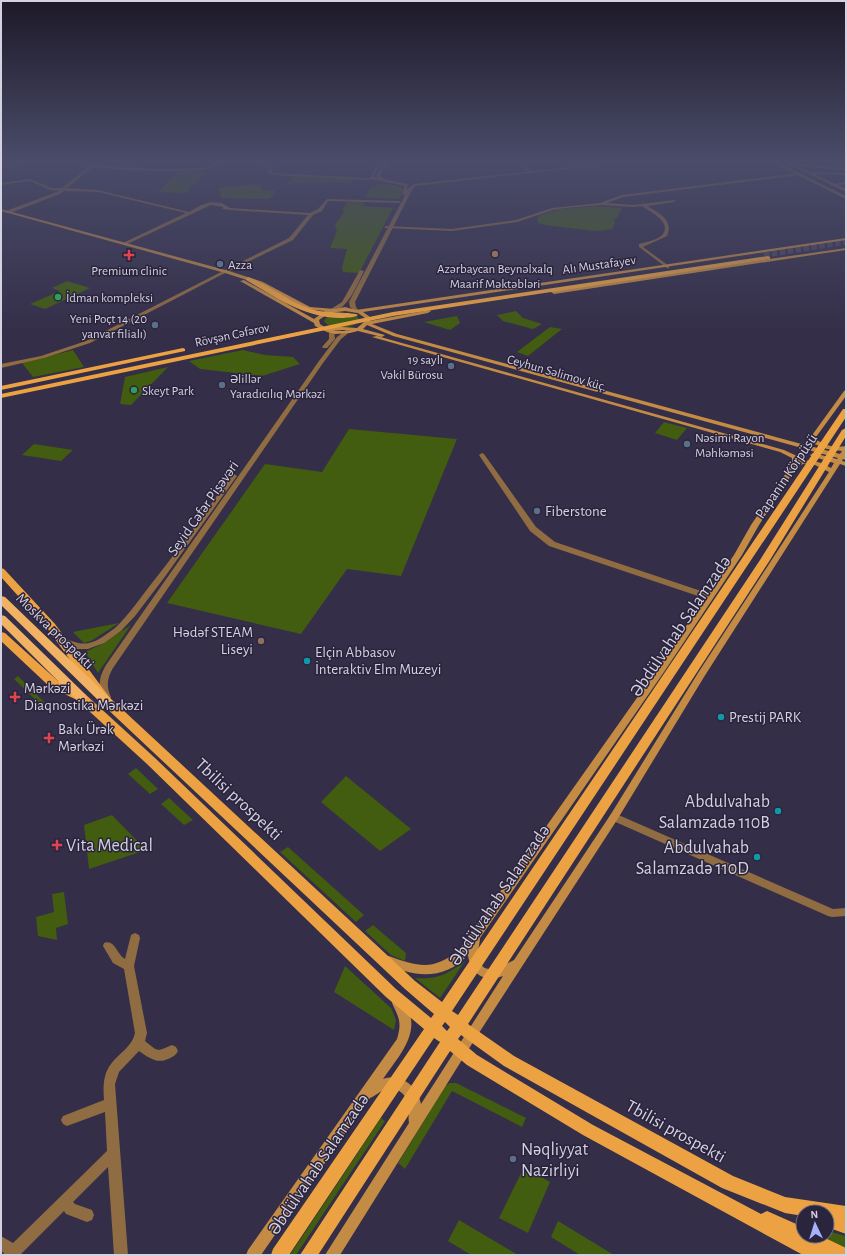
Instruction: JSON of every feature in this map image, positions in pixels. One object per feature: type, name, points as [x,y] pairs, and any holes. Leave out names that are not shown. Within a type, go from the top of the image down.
[{"type":"highway","name":"Moskva prospekti","points":[[1,599],[109,704]]},
{"type":"highway","name":"Moskva prospekti","points":[[1,618],[81,698]]},
{"type":"main road","points":[[28,219],[261,283],[310,309],[307,312],[296,311]]},
{"type":"main road","name":"Alı Mustafayev","points":[[467,301],[765,255],[805,246],[846,240]]},
{"type":"main road","points":[[805,246],[799,248],[798,250],[806,253],[819,253]]},
{"type":"main road","name":"Alı Mustafayev","points":[[348,331],[362,327],[368,322],[421,312],[846,249]]},
{"type":"main road","points":[[765,255],[778,254],[780,257],[776,259]]},
{"type":"main road","name":"Alı Mustafayev","points":[[309,308],[356,311],[413,306],[667,267],[765,255]]},
{"type":"main road","points":[[225,272],[316,322],[320,327],[331,331]]},
{"type":"main road","points":[[248,279],[305,310],[324,316],[349,316],[413,306]]},
{"type":"main road","name":"Rövşən Cəfərov","points":[[1,396],[339,320],[413,306],[467,301]]},
{"type":"main road","name":"Rövşən Cəfərov","points":[[1,393],[299,334],[386,315],[467,301]]},
{"type":"main road","points":[[413,306],[406,308],[411,312],[421,312]]},
{"type":"main road","points":[[1,388],[316,322],[322,314],[333,310]]},
{"type":"main road","name":"Ceyhun Səlimov küç.","points":[[356,311],[366,316],[368,322],[376,328],[395,335],[805,450]]},
{"type":"main road","points":[[44,387],[82,382],[299,334],[302,335],[304,332],[298,328],[288,328]]},
{"type":"main road","name":"Ceyhun Səlimov küç.","points":[[299,334],[331,328],[360,330],[763,441],[805,450]]},
{"type":"main road","points":[[299,334],[348,331]]},
{"type":"main road","name":"Ceyhun Səlimov küç.","points":[[348,331],[387,340],[787,453],[795,457],[795,466]]},
{"type":"main road","points":[[387,340],[384,337],[389,334],[395,335]]},
{"type":"main road","name":"Əbdülvahab Salamzadə","points":[[379,957],[410,970],[436,969],[446,966],[456,960],[463,953],[710,597],[805,450],[846,392]]},
{"type":"main road","points":[[586,397],[615,400]]},
{"type":"main road","name":"Papanin Körpüsü","points":[[749,556],[846,411]]},
{"type":"main road","name":"Papanin Körpüsü","points":[[754,576],[846,430]]},
{"type":"main road","points":[[733,432],[744,441],[763,441]]},
{"type":"main road","points":[[332,1255],[378,1185],[412,1127],[471,1035],[614,817],[830,474],[842,459],[846,449],[837,449],[818,444],[814,440],[814,437]]},
{"type":"main road","points":[[805,450],[842,459],[846,464]]},
{"type":"main road","points":[[795,466],[799,463],[811,463],[826,468],[830,474]]},
{"type":"main road","name":"Əbdülvahab Salamzadə","points":[[279,1255],[584,804],[749,556]]},
{"type":"main road","name":"Tbilisi prospekti","points":[[1,571],[62,641],[109,704],[379,957],[410,985],[471,1035],[498,1054],[728,1182],[785,1205],[846,1214]]},
{"type":"main road","points":[[722,579],[739,571]]},
{"type":"main road","points":[[754,576],[756,590]]},
{"type":"main road","points":[[308,1255],[754,576]]},
{"type":"main road","points":[[703,607],[706,622]]},
{"type":"main road","points":[[722,626],[738,619]]},
{"type":"main road","name":"Tbilisi prospekti","points":[[1,635],[54,684],[81,698],[151,761],[391,992],[461,1052],[488,1071],[588,1130]]},
{"type":"main road","points":[[476,935],[473,946],[473,960],[476,966],[483,971],[498,974],[519,962]]},
{"type":"main road","name":"Əbdülvahab Salamzadə","points":[[253,1255],[402,1042],[406,1030],[406,1020],[401,1006],[391,992]]},
{"type":"main road","points":[[363,1098],[376,1087],[385,1083],[394,1083],[404,1086],[409,1090],[416,1103],[412,1127]]},
{"type":"main road","points":[[588,1130],[820,1255]]},
{"type":"main road","points":[[588,1130],[629,1146],[769,1220],[843,1255]]},
{"type":"main road","points":[[785,1205],[795,1208]]},
{"type":"main road","points":[[835,1222],[846,1226]]},
{"type":"street","points":[[126,245],[179,219]]},
{"type":"street","points":[[1,366],[49,355],[88,342],[291,239],[308,219]]},
{"type":"street","points":[[388,228],[392,219]]},
{"type":"street","points":[[333,310],[344,303],[369,264],[393,219]]},
{"type":"street","points":[[388,228],[445,231],[517,221],[524,219]]},
{"type":"street","points":[[662,219],[667,228],[665,235],[644,244],[641,247],[667,267]]},
{"type":"street","points":[[356,311],[352,305],[369,264]]},
{"type":"street","name":"Seyid Cəfər Pişəvəri","points":[[62,641],[78,647],[98,643],[122,625],[174,560],[315,363],[332,339],[331,331]]},
{"type":"street","name":"Seyid Cəfər Pişəvəri","points":[[109,704],[104,693],[103,679],[109,667],[326,356],[339,338],[348,331]]},
{"type":"street","points":[[482,455],[533,530],[552,544],[710,597]]},
{"type":"street","points":[[144,598],[155,600]]},
{"type":"street","points":[[614,817],[832,913],[846,912]]},
{"type":"street","points":[[121,1255],[109,1084],[114,1069],[139,1043],[141,1033],[129,966],[135,938]]},
{"type":"street","points":[[108,946],[120,963],[129,966]]},
{"type":"street","points":[[139,1043],[156,1056],[164,1057],[172,1051]]},
{"type":"street","points":[[67,1120],[110,1104]]},
{"type":"street","points":[[1,1243],[12,1253],[114,1152]]},
{"type":"street","points":[[64,1202],[71,1209],[87,1215]]},
{"type":"green space","points":[[339,219],[387,219],[359,273],[343,272],[342,267],[347,249],[330,248],[337,231],[335,225]]},
{"type":"green space","points":[[537,219],[615,219],[612,229],[596,231],[544,225],[539,223]]},
{"type":"green space","name":"İdman kompleksi","points":[[67,281],[90,288],[45,309],[30,304],[60,291],[52,288]]},
{"type":"green space","points":[[516,311],[523,318],[542,324],[533,329],[503,321],[497,315]]},
{"type":"green space","points":[[356,315],[359,322],[351,326],[341,328],[331,326],[324,321],[328,316]]},
{"type":"green space","points":[[457,316],[460,323],[450,330],[424,322]]},
{"type":"green space","points":[[550,327],[562,329],[528,356],[517,352]]},
{"type":"green space","points":[[73,350],[84,367],[33,377],[22,363]]},
{"type":"green space","points":[[243,350],[265,355],[293,357],[300,364],[262,376],[200,369],[189,361]]},
{"type":"green space","name":"Skeyt Park","points":[[168,367],[131,405],[120,404],[125,377]]},
{"type":"green space","points":[[664,422],[687,428],[677,440],[655,433]]},
{"type":"green space","points":[[349,429],[457,439],[401,576],[347,569],[301,634],[167,603],[265,464],[322,472]]},
{"type":"green space","points":[[34,444],[73,450],[61,461],[22,455]]},
{"type":"green space","points":[[119,623],[91,641],[84,643],[73,632]]},
{"type":"green space","points":[[131,625],[98,673],[85,652],[100,645]]},
{"type":"green space","points":[[18,676],[51,709],[47,711],[14,679]]},
{"type":"green space","points":[[136,768],[158,789],[150,794],[128,774]]},
{"type":"green space","points":[[346,776],[411,829],[380,851],[321,802]]},
{"type":"green space","points":[[169,798],[193,820],[184,825],[161,804]]},
{"type":"green space","points":[[112,815],[146,850],[89,869],[84,825]]},
{"type":"green space","points":[[288,847],[364,915],[356,922],[280,852]]},
{"type":"green space","points":[[64,892],[68,924],[56,928],[57,940],[38,936],[36,917],[54,912],[52,894]]},
{"type":"green space","points":[[373,925],[406,953],[405,961],[391,955],[365,931]]},
{"type":"green space","points":[[465,961],[440,998],[415,978],[430,978],[442,975]]},
{"type":"green space","points":[[345,966],[391,1008],[396,1020],[394,1030],[334,992]]},
{"type":"green space","points":[[450,1083],[456,1083],[526,1118],[522,1127],[452,1091],[405,1169],[398,1163],[445,1086]]},
{"type":"green space","points":[[381,1118],[385,1121],[296,1255],[290,1255]]},
{"type":"green space","points":[[524,1167],[550,1182],[528,1233],[499,1218]]},
{"type":"green space","points":[[459,1220],[518,1255],[471,1255],[448,1241]]},
{"type":"green space","points":[[558,1221],[614,1255],[580,1255],[551,1237]]},
{"type":"green space","points":[[835,1233],[846,1236],[846,1253],[827,1244],[835,1244]]},
{"type":"tunnel","points":[[764,255],[846,242]]},
{"type":"place","name":"Azərbaycan Beynəlxalq Maarif Məktəbləri","points":[[495,254]]},
{"type":"place","name":"Premium clinic","points":[[129,255]]},
{"type":"place","name":"Azza","points":[[220,264]]},
{"type":"place","name":"İdman kompleksi","points":[[58,297]]},
{"type":"place","name":"Yeni Poçt 14 (20 yanvar filialı)","points":[[155,325]]},
{"type":"place","name":"19 saylı Vəkil Bürosu","points":[[451,366]]},
{"type":"place","name":"Əlillər Yaradıcılıq Mərkəzi","points":[[222,385]]},
{"type":"place","name":"Skeyt Park","points":[[134,390]]},
{"type":"place","name":"Nəsimi Rayon Məhkəməsi","points":[[687,444]]},
{"type":"place","name":"Fiberstone","points":[[537,511]]},
{"type":"place","name":"Hədəf STEAM Liseyi","points":[[261,641]]},
{"type":"place","name":"Elçin Abbasov İnteraktiv Elm Muzeyi","points":[[307,661]]},
{"type":"place","name":"Mərkəzi Diaqnostika Mərkəzi","points":[[15,697]]},
{"type":"place","name":"Prestij PARK","points":[[721,717]]},
{"type":"place","name":"Bakı Ürək Mərkəzi","points":[[49,738]]},
{"type":"place","name":"Abdulvahab Salamzadə 110B","points":[[778,811]]},
{"type":"place","name":"Vita Medical","points":[[57,845]]},
{"type":"place","name":"Abdulvahab Salamzadə 110D","points":[[757,857]]},
{"type":"place","name":"Nəqliyyat Nazirliyi","points":[[513,1159]]}]
